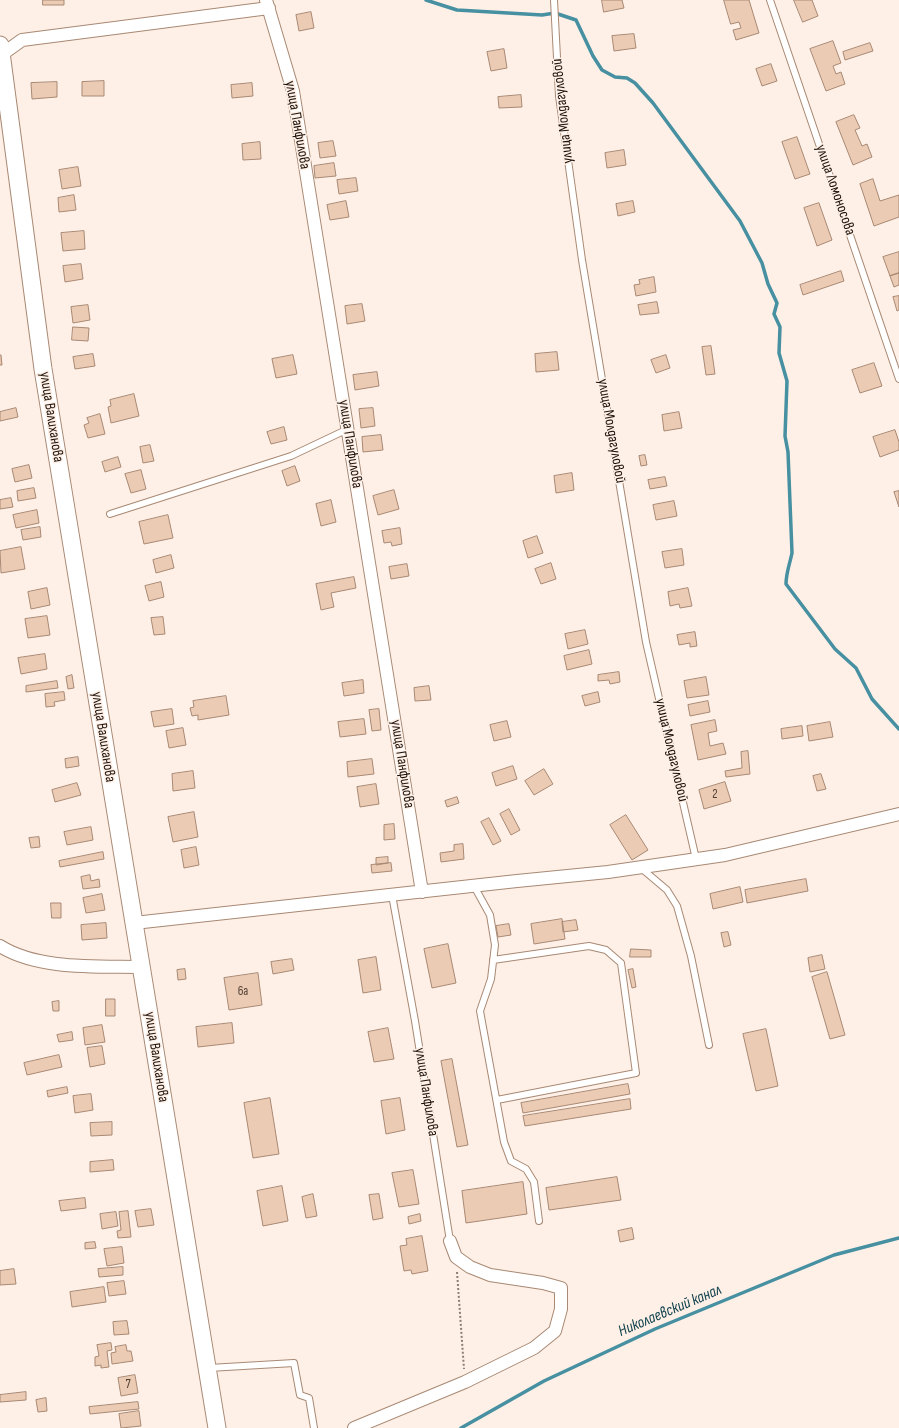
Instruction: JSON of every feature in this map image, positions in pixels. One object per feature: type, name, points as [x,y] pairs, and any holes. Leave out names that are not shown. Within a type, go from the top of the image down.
[{"type":"main road","name":"улица Валиханова","points":[[0,50],[43,369],[217,1428]]},
{"type":"street","points":[[0,50],[22,40],[268,4]]},
{"type":"street","name":"улица Панфилова","points":[[268,4],[293,91],[422,892]]},
{"type":"street","points":[[134,924],[608,872],[725,855],[899,814]]},
{"type":"street","points":[[0,946],[8,951],[33,960],[72,965],[141,968]]},
{"type":"street","points":[[354,1428],[465,1382],[534,1348],[555,1331],[561,1309],[561,1288],[544,1283],[490,1275],[470,1267],[456,1257],[450,1241]]},
{"type":"lane","name":"улица Молдагуловой","points":[[554,0],[559,96],[582,260],[646,642],[696,859]]},
{"type":"lane","name":"улица Ломоносова","points":[[770,0],[899,379]]},
{"type":"lane","points":[[110,514],[291,456],[348,429]]},
{"type":"lane","points":[[640,867],[667,890],[677,906],[691,956],[709,1045]]},
{"type":"lane","points":[[474,886],[490,914],[495,945],[491,979],[480,1011],[504,1142],[511,1161],[526,1169],[534,1182],[539,1221]]},
{"type":"lane","name":"улица Панфилова","points":[[392,895],[450,1241]]},
{"type":"lane","points":[[493,960],[589,946],[606,950],[621,963],[636,1073],[497,1100]]},
{"type":"lane","points":[[207,1368],[294,1363],[300,1395],[309,1398],[314,1428]]},
{"type":"path","points":[[456,1257],[465,1382]]},
{"type":"building","points":[[43,0],[64,0],[64,5],[43,5]]},
{"type":"building","points":[[602,0],[622,0],[624,8],[604,12]]},
{"type":"building","points":[[724,0],[749,0],[759,33],[736,40],[733,30],[741,28],[739,22],[731,24]]},
{"type":"building","points":[[794,0],[812,0],[818,16],[803,22]]},
{"type":"building","points":[[311,12],[314,28],[299,31],[296,15]]},
{"type":"building","points":[[634,34],[636,48],[614,51],[612,36]]},
{"type":"building","points":[[833,41],[841,63],[833,66],[836,74],[841,72],[845,84],[826,91],[810,49]]},
{"type":"building","points":[[870,43],[873,51],[845,60],[843,52]]},
{"type":"building","points":[[504,49],[507,68],[491,71],[487,52]]},
{"type":"building","points":[[771,64],[777,81],[762,86],[756,69]]},
{"type":"building","points":[[104,81],[104,96],[82,96],[82,82]]},
{"type":"building","points":[[57,82],[57,97],[32,99],[31,83]]},
{"type":"building","points":[[252,83],[253,96],[232,98],[231,85]]},
{"type":"building","points":[[521,95],[522,107],[499,108],[498,97]]},
{"type":"building","points":[[854,115],[860,128],[855,130],[862,146],[867,144],[872,157],[853,165],[836,122]]},
{"type":"building","points":[[797,137],[810,174],[795,179],[782,142]]},
{"type":"building","points":[[333,141],[336,156],[320,158],[318,143]]},
{"type":"building","points":[[260,142],[261,159],[243,160],[242,144]]},
{"type":"building","points":[[624,150],[626,165],[607,168],[605,153]]},
{"type":"building","points":[[334,163],[336,176],[315,178],[314,166]]},
{"type":"building","points":[[78,167],[81,186],[62,189],[59,170]]},
{"type":"building","points":[[356,178],[358,191],[339,194],[337,180]]},
{"type":"building","points":[[873,179],[880,201],[899,195],[899,217],[874,226],[860,184]]},
{"type":"building","points":[[74,195],[76,210],[59,212],[58,198]]},
{"type":"building","points":[[346,201],[349,217],[330,220],[327,205]]},
{"type":"building","points":[[633,201],[635,212],[618,216],[616,204]]},
{"type":"building","points":[[819,203],[832,240],[817,246],[804,208]]},
{"type":"building","points":[[84,231],[85,249],[63,251],[61,233]]},
{"type":"building","points":[[899,252],[899,273],[890,276],[883,257]]},
{"type":"building","points":[[81,264],[83,279],[65,282],[63,266]]},
{"type":"building","points":[[841,271],[844,281],[803,295],[800,285]]},
{"type":"building","points":[[899,273],[899,285],[894,287],[890,276]]},
{"type":"building","points":[[654,277],[656,292],[636,296],[634,285],[640,284],[639,280]]},
{"type":"building","points":[[899,296],[899,310],[897,311],[893,297]]},
{"type":"building","points":[[657,302],[659,313],[640,315],[638,305]]},
{"type":"building","points":[[362,304],[365,321],[347,324],[345,306]]},
{"type":"building","points":[[88,305],[90,320],[73,323],[71,307]]},
{"type":"building","points":[[73,327],[89,328],[88,341],[72,340]]},
{"type":"building","points":[[711,346],[715,374],[706,375],[702,347]]},
{"type":"building","points":[[557,352],[559,370],[536,372],[535,354]]},
{"type":"building","points":[[93,354],[95,366],[75,369],[73,357]]},
{"type":"building","points":[[1,355],[2,365],[0,365]]},
{"type":"building","points":[[293,355],[297,374],[276,378],[272,359]]},
{"type":"building","points":[[666,355],[670,368],[656,373],[651,360]]},
{"type":"building","points":[[874,363],[882,386],[860,393],[852,370]]},
{"type":"building","points":[[377,372],[379,386],[355,390],[353,375]]},
{"type":"building","points":[[134,394],[139,416],[111,423],[108,407],[111,406],[110,400]]},
{"type":"building","points":[[16,408],[18,417],[0,421],[0,412]]},
{"type":"building","points":[[373,408],[375,426],[361,428],[359,409]]},
{"type":"building","points":[[679,412],[682,428],[664,431],[662,415]]},
{"type":"building","points":[[100,414],[105,434],[88,438],[84,425],[89,423],[87,418]]},
{"type":"building","points":[[284,427],[287,440],[271,444],[267,432]]},
{"type":"building","points":[[895,430],[899,442],[899,450],[880,457],[873,437]]},
{"type":"building","points":[[381,435],[383,450],[363,452],[362,437]]},
{"type":"building","points":[[150,445],[154,461],[143,463],[140,447]]},
{"type":"building","points":[[645,455],[647,465],[641,466],[639,456]]},
{"type":"building","points":[[118,457],[121,467],[105,472],[102,462]]},
{"type":"building","points":[[29,465],[32,478],[15,482],[12,469]]},
{"type":"building","points":[[295,466],[300,481],[287,486],[282,471]]},
{"type":"building","points":[[141,470],[146,489],[131,493],[125,474]]},
{"type":"building","points":[[572,473],[574,490],[556,493],[554,476]]},
{"type":"building","points":[[665,477],[667,486],[650,489],[648,480]]},
{"type":"building","points":[[34,488],[36,498],[18,501],[17,491]]},
{"type":"building","points":[[394,490],[399,509],[378,515],[373,496]]},
{"type":"building","points":[[899,491],[899,507],[894,492]]},
{"type":"building","points":[[11,498],[13,507],[0,509],[0,500]]},
{"type":"building","points":[[331,500],[336,522],[321,526],[316,504]]},
{"type":"building","points":[[674,501],[677,516],[656,520],[653,505]]},
{"type":"building","points":[[37,510],[39,523],[16,528],[13,515]]},
{"type":"building","points":[[168,515],[173,538],[144,544],[139,522]]},
{"type":"building","points":[[40,527],[41,537],[23,540],[21,530]]},
{"type":"building","points":[[400,528],[402,544],[392,546],[391,542],[384,543],[382,531]]},
{"type":"building","points":[[537,536],[543,553],[528,558],[523,541]]},
{"type":"building","points":[[21,547],[25,569],[1,573],[0,551]]},
{"type":"building","points":[[682,549],[684,565],[665,568],[662,552]]},
{"type":"building","points":[[171,555],[174,568],[156,573],[153,560]]},
{"type":"building","points":[[551,563],[556,579],[541,584],[535,569]]},
{"type":"building","points":[[407,564],[409,576],[391,579],[389,567]]},
{"type":"building","points":[[354,577],[356,588],[331,593],[334,607],[321,610],[316,584]]},
{"type":"building","points":[[161,582],[164,597],[149,601],[145,586]]},
{"type":"building","points":[[47,588],[50,605],[31,609],[28,592]]},
{"type":"building","points":[[688,588],[692,606],[680,608],[679,604],[670,606],[668,592]]},
{"type":"building","points":[[47,616],[50,635],[28,638],[25,619]]},
{"type":"building","points":[[163,617],[165,634],[154,635],[151,618]]},
{"type":"building","points":[[585,630],[588,644],[568,649],[565,634]]},
{"type":"building","points":[[695,632],[697,646],[690,647],[690,643],[679,645],[677,635]]},
{"type":"building","points":[[589,650],[592,664],[567,670],[564,656]]},
{"type":"building","points":[[45,654],[47,669],[21,674],[18,658]]},
{"type":"building","points":[[619,672],[620,682],[610,684],[609,680],[598,681],[598,675]]},
{"type":"building","points":[[72,675],[74,688],[68,689],[66,677]]},
{"type":"building","points":[[706,677],[709,695],[687,698],[684,681]]},
{"type":"building","points":[[363,680],[364,693],[344,696],[342,683]]},
{"type":"building","points":[[57,681],[58,688],[26,692],[26,686]]},
{"type":"building","points":[[429,686],[431,700],[415,701],[414,688]]},
{"type":"building","points":[[64,692],[65,700],[54,702],[55,706],[46,707],[45,694]]},
{"type":"building","points":[[598,692],[600,702],[585,706],[582,696]]},
{"type":"building","points":[[226,696],[229,715],[198,720],[198,715],[192,716],[190,708],[194,707],[193,701]]},
{"type":"building","points":[[708,701],[710,712],[690,716],[688,705]]},
{"type":"building","points":[[172,709],[174,724],[154,727],[151,712]]},
{"type":"building","points":[[379,709],[381,730],[372,731],[369,710]]},
{"type":"building","points":[[364,719],[366,734],[340,737],[338,722]]},
{"type":"building","points":[[715,720],[717,731],[708,733],[710,746],[723,743],[726,754],[698,760],[691,725]]},
{"type":"building","points":[[507,721],[511,737],[494,741],[490,725]]},
{"type":"building","points":[[830,722],[833,737],[809,741],[807,726]]},
{"type":"building","points":[[802,726],[803,736],[782,739],[781,729]]},
{"type":"building","points":[[183,728],[186,745],[169,748],[166,731]]},
{"type":"building","points":[[748,751],[750,774],[726,777],[725,771],[742,768],[741,752]]},
{"type":"building","points":[[78,757],[79,766],[66,768],[65,759]]},
{"type":"building","points":[[372,759],[374,774],[348,777],[347,762]]},
{"type":"building","points":[[513,766],[517,779],[496,786],[492,773]]},
{"type":"building","points":[[544,769],[553,784],[534,795],[525,781]]},
{"type":"building","points":[[193,771],[195,788],[173,791],[172,774]]},
{"type":"building","points":[[821,774],[826,789],[817,791],[813,776]]},
{"type":"building","points":[[725,782],[731,801],[704,809],[699,790]]},
{"type":"building","points":[[77,783],[81,795],[55,802],[52,790]]},
{"type":"building","points":[[376,784],[379,804],[360,807],[357,787]]},
{"type":"building","points":[[457,797],[459,803],[447,807],[445,801]]},
{"type":"building","points":[[509,809],[520,830],[511,835],[500,814]]},
{"type":"building","points":[[194,812],[198,837],[173,842],[168,817]]},
{"type":"building","points":[[626,815],[648,850],[632,860],[610,825]]},
{"type":"building","points":[[489,818],[501,841],[493,845],[481,822]]},
{"type":"building","points":[[394,824],[395,839],[384,840],[384,825]]},
{"type":"building","points":[[91,827],[93,840],[67,845],[64,832]]},
{"type":"building","points":[[39,837],[40,847],[31,848],[29,838]]},
{"type":"building","points":[[463,844],[464,859],[441,862],[440,853],[454,851],[454,845]]},
{"type":"building","points":[[196,847],[199,865],[184,868],[181,850]]},
{"type":"building","points":[[103,852],[104,859],[60,867],[59,861]]},
{"type":"building","points":[[388,857],[388,863],[376,865],[376,858]]},
{"type":"building","points":[[391,863],[392,871],[372,873],[371,865]]},
{"type":"building","points":[[90,875],[91,881],[99,879],[100,887],[83,889],[81,877]]},
{"type":"building","points":[[806,879],[808,891],[747,903],[745,890]]},
{"type":"building","points":[[740,887],[743,902],[713,909],[710,894]]},
{"type":"building","points":[[102,894],[105,910],[86,913],[83,898]]},
{"type":"building","points":[[51,903],[61,903],[61,918],[52,918]]},
{"type":"building","points":[[562,919],[565,939],[534,944],[531,924]]},
{"type":"building","points":[[576,920],[578,930],[563,932],[562,922]]},
{"type":"building","points":[[106,923],[107,938],[82,940],[81,925]]},
{"type":"building","points":[[509,924],[511,935],[498,937],[496,926]]},
{"type":"building","points":[[728,932],[731,945],[724,947],[721,933]]},
{"type":"building","points":[[448,944],[456,983],[432,988],[424,949]]},
{"type":"building","points":[[631,949],[651,950],[651,957],[630,957]]},
{"type":"building","points":[[822,955],[825,969],[810,972],[808,958]]},
{"type":"building","points":[[376,957],[381,990],[363,993],[358,960]]},
{"type":"building","points":[[292,959],[294,970],[273,974],[271,962]]},
{"type":"building","points":[[185,969],[186,979],[178,980],[177,970]]},
{"type":"building","points":[[633,969],[636,987],[632,988],[628,970]]},
{"type":"building","points":[[827,972],[845,1035],[830,1039],[812,977]]},
{"type":"building","points":[[258,973],[262,1005],[229,1010],[224,978]]},
{"type":"building","points":[[106,999],[115,999],[115,1016],[106,1016]]},
{"type":"building","points":[[59,1001],[59,1011],[53,1011],[52,1002]]},
{"type":"building","points":[[232,1023],[234,1043],[198,1047],[196,1027]]},
{"type":"building","points":[[102,1025],[105,1042],[85,1045],[83,1028]]},
{"type":"building","points":[[388,1028],[394,1059],[374,1062],[368,1032]]},
{"type":"building","points":[[766,1029],[778,1086],[756,1091],[743,1034]]},
{"type":"building","points":[[72,1032],[73,1040],[59,1042],[57,1035]]},
{"type":"building","points":[[102,1046],[105,1064],[90,1067],[87,1048]]},
{"type":"building","points":[[59,1055],[62,1067],[27,1075],[24,1063]]},
{"type":"building","points":[[452,1059],[468,1145],[457,1147],[441,1061]]},
{"type":"building","points":[[628,1084],[630,1094],[523,1113],[521,1103]]},
{"type":"building","points":[[67,1087],[68,1093],[48,1097],[47,1091]]},
{"type":"building","points":[[91,1094],[93,1110],[75,1113],[73,1096]]},
{"type":"building","points":[[270,1098],[279,1154],[253,1158],[244,1103]]},
{"type":"building","points":[[400,1098],[405,1130],[386,1134],[381,1101]]},
{"type":"building","points":[[630,1099],[631,1109],[525,1126],[523,1116]]},
{"type":"building","points":[[112,1122],[112,1135],[91,1136],[90,1123]]},
{"type":"building","points":[[113,1160],[114,1170],[90,1172],[90,1162]]},
{"type":"building","points":[[413,1170],[419,1204],[399,1207],[392,1173]]},
{"type":"building","points":[[617,1177],[621,1200],[549,1210],[546,1188]]},
{"type":"building","points":[[523,1182],[527,1214],[466,1223],[462,1191]]},
{"type":"building","points":[[282,1186],[288,1221],[263,1226],[257,1191]]},
{"type":"building","points":[[313,1194],[317,1216],[306,1218],[302,1197]]},
{"type":"building","points":[[379,1194],[383,1218],[373,1220],[369,1195]]},
{"type":"building","points":[[85,1198],[86,1208],[61,1211],[59,1201]]},
{"type":"building","points":[[151,1209],[154,1225],[138,1227],[135,1211]]},
{"type":"building","points":[[128,1211],[131,1237],[118,1238],[117,1231],[121,1230],[119,1212]]},
{"type":"building","points":[[116,1212],[118,1226],[102,1229],[100,1214]]},
{"type":"building","points":[[420,1214],[421,1221],[409,1224],[408,1217]]},
{"type":"building","points":[[632,1228],[634,1239],[620,1242],[618,1231]]},
{"type":"building","points":[[422,1236],[428,1271],[412,1274],[411,1270],[404,1271],[400,1246],[407,1245],[406,1239]]},
{"type":"building","points":[[95,1242],[96,1248],[85,1249],[85,1243]]},
{"type":"building","points":[[122,1247],[124,1263],[107,1266],[104,1249]]},
{"type":"building","points":[[123,1267],[123,1275],[99,1277],[98,1269]]},
{"type":"building","points":[[14,1269],[16,1284],[0,1285],[0,1271]]},
{"type":"building","points":[[124,1281],[126,1294],[109,1296],[107,1283]]},
{"type":"building","points":[[104,1287],[106,1302],[72,1307],[70,1292]]},
{"type":"building","points":[[127,1321],[129,1334],[114,1335],[113,1322]]},
{"type":"building","points":[[111,1343],[112,1350],[107,1351],[109,1367],[101,1368],[101,1365],[95,1366],[95,1357],[99,1356],[97,1345]]},
{"type":"building","points":[[126,1345],[127,1351],[131,1351],[133,1361],[112,1364],[111,1353],[116,1352],[115,1347]]},
{"type":"building","points":[[135,1375],[138,1393],[121,1396],[118,1378]]},
{"type":"building","points":[[26,1392],[26,1400],[0,1402],[0,1395]]},
{"type":"building","points":[[46,1398],[47,1411],[38,1412],[36,1400]]},
{"type":"building","points":[[138,1402],[139,1409],[90,1414],[89,1407]]},
{"type":"building","points":[[139,1411],[141,1426],[121,1428],[119,1414]]},
{"type":"waterway","points":[[426,0],[457,10],[542,15],[555,13],[576,20],[593,56],[602,70],[615,77],[627,78],[635,83],[653,103],[740,221],[762,263],[768,284],[777,303],[774,314],[780,327],[779,353],[787,381],[785,436],[788,452],[792,553],[787,572],[786,584],[835,649],[856,668],[872,699],[899,729]]},
{"type":"waterway","name":"Николаевский канал","points":[[461,1428],[544,1381],[655,1329],[834,1255],[899,1238]]}]
